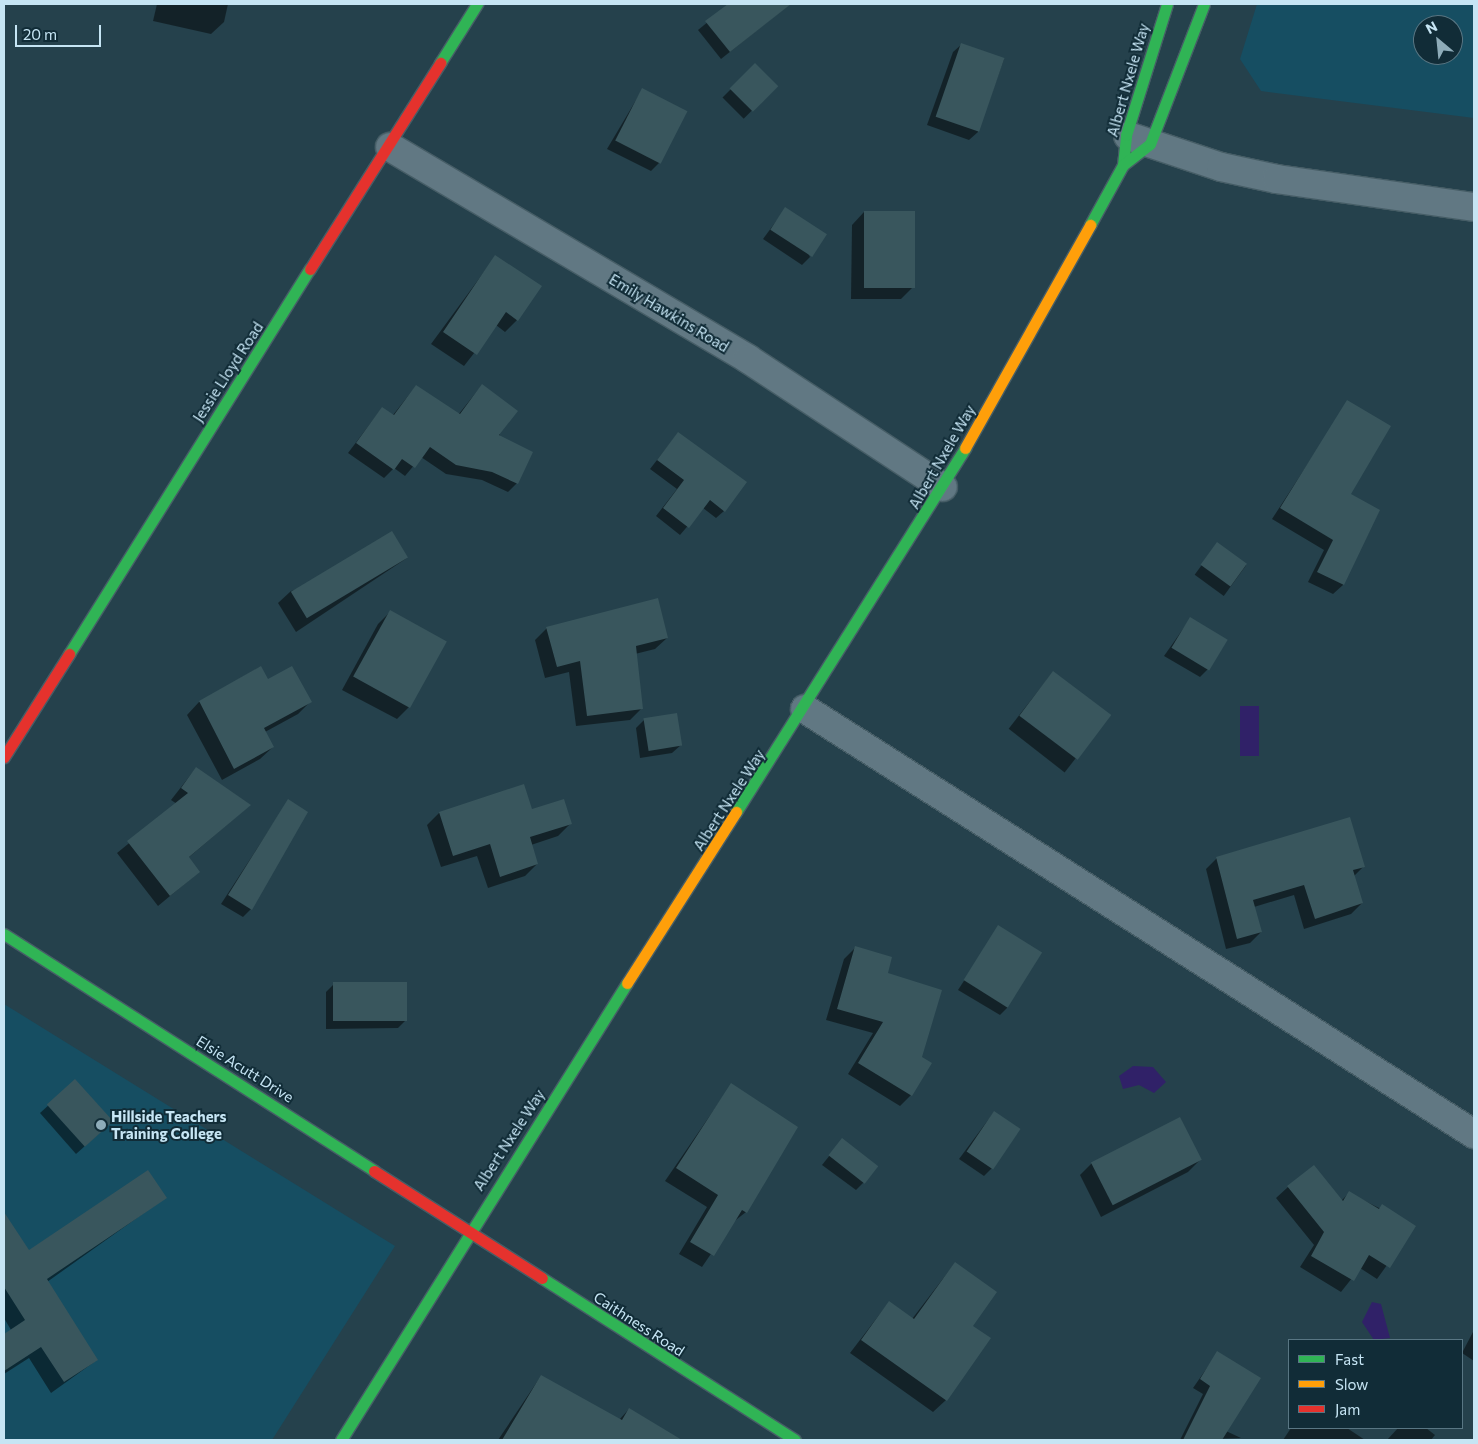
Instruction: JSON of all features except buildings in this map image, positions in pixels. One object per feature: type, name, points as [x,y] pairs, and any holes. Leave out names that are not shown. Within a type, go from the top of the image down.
[{"type":"main road","name":"Jessie Lloyd Road","points":[[4,757],[390,147],[477,4]]},
{"type":"main road","name":"Albert Nxele Way","points":[[1123,165],[1138,140],[1166,4]]},
{"type":"main road","name":"Albert Nxele Way","points":[[341,1440],[468,1233],[805,710],[943,487],[1138,140],[1204,4]]},
{"type":"main road","name":"Elsie Acutt Drive","points":[[4,934],[468,1233]]},
{"type":"main road","name":"Caithness Road","points":[[468,1233],[795,1440]]},
{"type":"street","points":[[1138,140],[1277,178],[1474,207]]},
{"type":"street","name":"Emily Hawkins Road","points":[[390,147],[748,359],[943,487]]},
{"type":"street","points":[[805,710],[1474,1134]]},
{"type":"shaded area","points":[[1257,4],[1474,4],[1474,118],[1261,91],[1240,59]]},
{"type":"shaded area","points":[[1240,706],[1259,706],[1259,756],[1240,756]]},
{"type":"shaded area","name":"Hillside Teachers Training College","points":[[4,1004],[395,1246],[272,1440],[4,1440]]},
{"type":"shaded area","points":[[1133,1066],[1153,1067],[1166,1082],[1154,1093],[1139,1085],[1123,1089],[1119,1076]]},
{"type":"shaded area","points":[[1372,1302],[1381,1304],[1390,1338],[1373,1339],[1362,1322]]},
{"type":"traffic: fast","points":[[440,63],[477,4]]},
{"type":"traffic: fast","points":[[1123,165],[1126,135],[1167,4]]},
{"type":"traffic: fast","points":[[1090,225],[1123,165],[1150,144],[1204,4]]},
{"type":"traffic: fast","points":[[69,654],[310,269]]},
{"type":"traffic: fast","points":[[736,812],[965,448]]},
{"type":"traffic: fast","points":[[4,934],[374,1171]]},
{"type":"traffic: fast","points":[[341,1440],[627,983]]},
{"type":"traffic: fast","points":[[542,1278],[795,1440]]},
{"type":"traffic: slow","points":[[965,448],[1090,225]]},
{"type":"traffic: slow","points":[[627,983],[736,812]]},
{"type":"traffic: jam","points":[[310,269],[440,63]]},
{"type":"traffic: jam","points":[[4,757],[69,654]]},
{"type":"traffic: jam","points":[[374,1171],[542,1278]]},
{"type":"place","name":"Hillside Teachers Training College","points":[[101,1125]]}]
